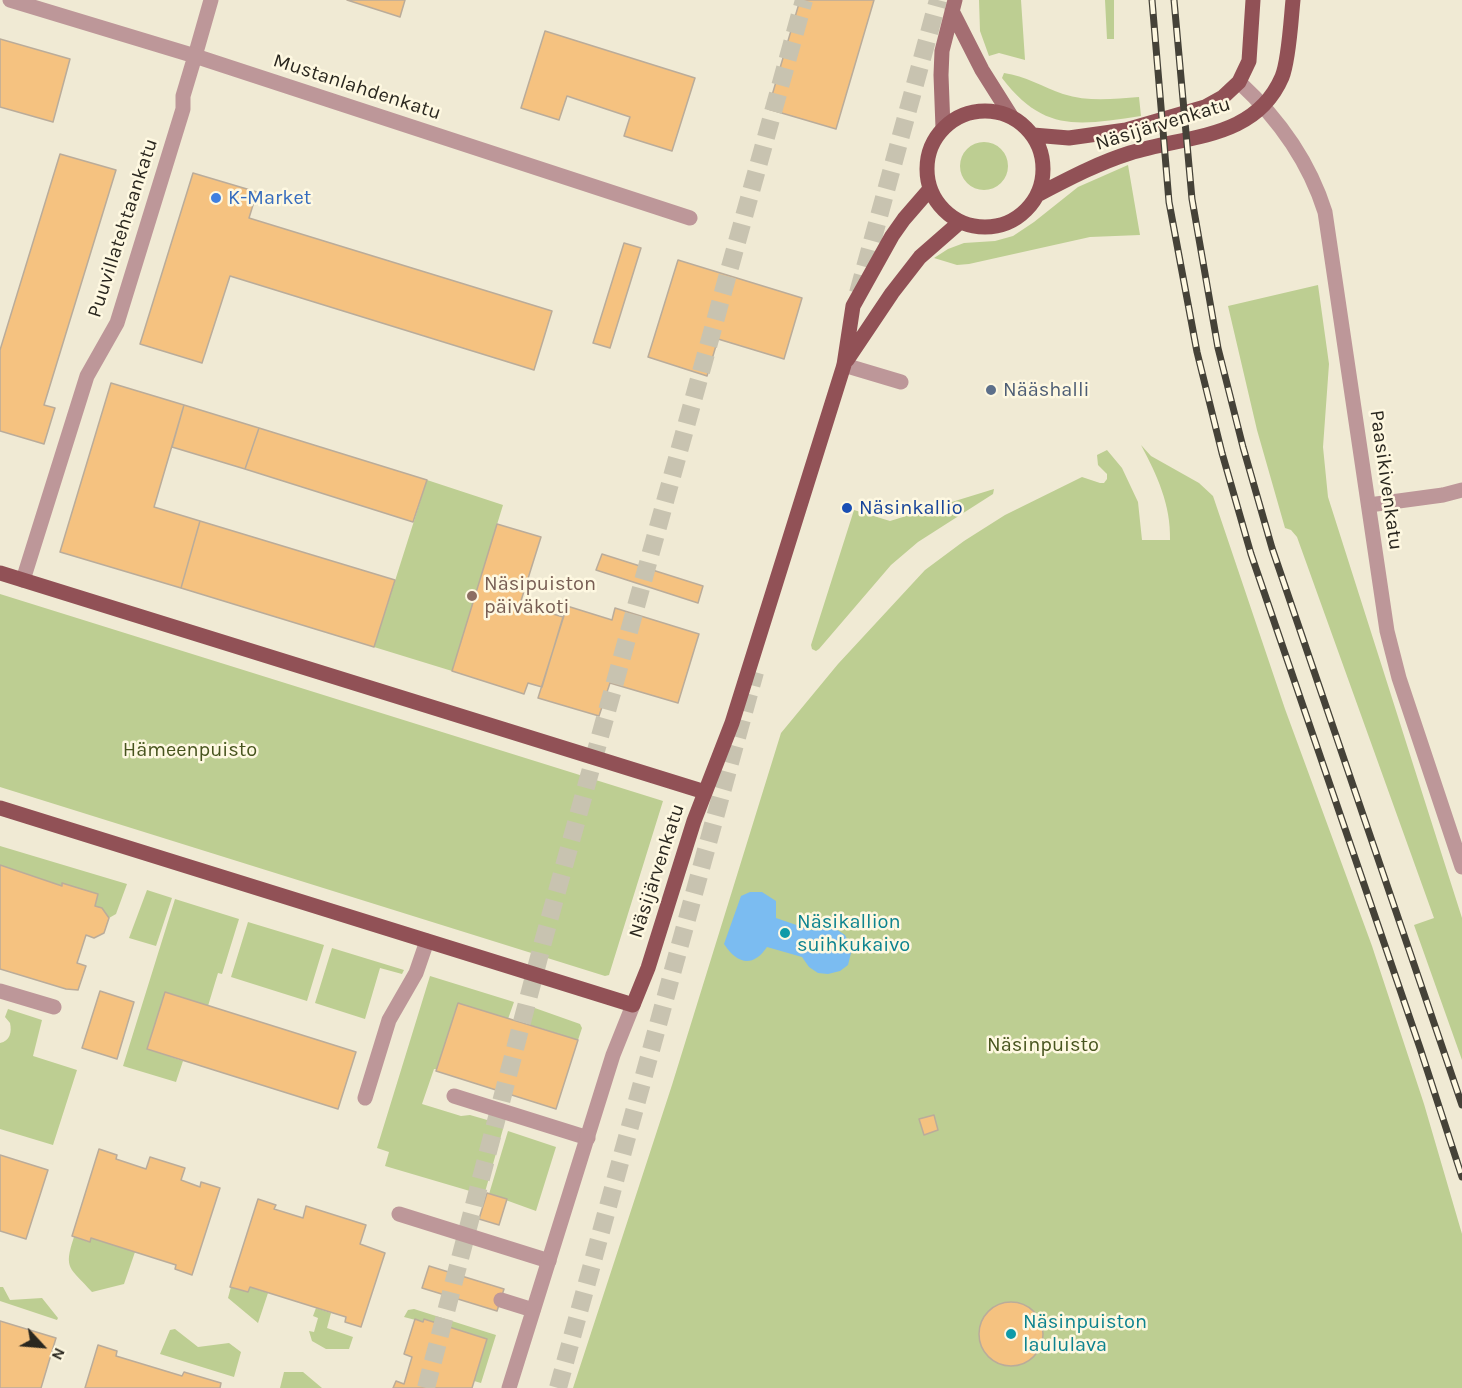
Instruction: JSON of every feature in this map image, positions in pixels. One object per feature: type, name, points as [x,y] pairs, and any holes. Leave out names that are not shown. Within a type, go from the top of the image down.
[{"type":"main road","points":[[1239,82],[1249,61],[1253,0]]},
{"type":"main road","points":[[1265,106],[1282,76],[1293,0]]},
{"type":"main road","name":"Näsijärvenkatu","points":[[1034,135],[1069,138],[1126,130],[1205,107],[1223,97],[1239,82]]},
{"type":"main road","name":"Näsijärvenkatu","points":[[1039,194],[1101,163],[1131,152],[1228,129],[1243,123],[1265,106]]},
{"type":"main road","points":[[987,110],[1011,116],[1034,135],[1042,154],[1044,174],[1039,194],[1025,213],[1005,225],[982,228],[960,222],[942,208],[930,189],[927,167],[931,147],[943,128],[964,115],[987,110]]},
{"type":"main road","name":"Näsijärvenkatu","points":[[633,1005],[648,968],[694,821],[732,723],[844,365],[853,306],[892,236],[930,189]]},
{"type":"main road","name":"Näsijärvenkatu","points":[[844,365],[892,293],[920,257],[960,222]]},
{"type":"main road","points":[[0,573],[705,792]]},
{"type":"main road","points":[[0,808],[633,1005]]},
{"type":"street","name":"Mustanlahdenkatu","points":[[10,0],[195,56],[690,218]]},
{"type":"street","name":"Puuvillatehtaankatu","points":[[23,580],[87,376],[117,323],[183,109],[183,96],[211,0]]},
{"type":"street","points":[[954,6],[982,70],[1011,116]]},
{"type":"street","points":[[943,128],[942,51],[954,6]]},
{"type":"street","name":"Paasikivenkatu","points":[[1239,82],[1265,106],[1289,136],[1309,173],[1325,212],[1387,632],[1399,678],[1462,867]]},
{"type":"street","points":[[844,365],[901,382]]},
{"type":"street","points":[[1369,505],[1443,495],[1462,490]]},
{"type":"street","points":[[365,1098],[389,1020],[416,973],[427,941]]},
{"type":"street","points":[[0,991],[54,1007]]},
{"type":"street","name":"Näsijärvenkatu","points":[[509,1388],[613,1055],[633,1005]]},
{"type":"street","points":[[454,1096],[588,1138]]},
{"type":"street","points":[[399,1214],[549,1261]]},
{"type":"street","points":[[501,1300],[534,1310]]},
{"type":"green space","points":[[979,0],[1021,0],[1025,60],[999,53],[989,56],[980,31]]},
{"type":"green space","points":[[1105,0],[1114,0],[1114,39],[1107,39]]},
{"type":"green space","points":[[1004,73],[1072,97],[1101,99],[1139,97],[1141,116],[1099,122],[1064,121],[1048,117],[1017,96],[1002,78]]},
{"type":"green space","points":[[984,142],[1001,149],[1008,166],[1001,183],[984,190],[967,183],[960,166],[967,149]]},
{"type":"green space","points":[[1128,165],[1140,235],[1090,237],[969,264],[957,265],[934,258],[964,243],[995,241],[1013,236],[1078,187]]},
{"type":"green space","points":[[1318,285],[1329,364],[1323,447],[1328,497],[1462,918],[1462,1060],[1414,925],[1434,918],[1297,537],[1291,530],[1285,528],[1257,430],[1228,306]]},
{"type":"green space","name":"Näsinpuisto","points":[[1141,445],[1151,456],[1199,483],[1213,496],[1285,709],[1372,946],[1424,1104],[1462,1234],[1462,1388],[573,1388],[672,1085],[781,733],[838,664],[925,570],[964,541],[1005,515],[1082,477],[1104,483],[1107,474],[1098,465],[1097,455],[1107,450],[1122,468],[1138,502],[1142,540],[1170,540],[1170,527],[1162,491]]},
{"type":"green space","points":[[427,480],[503,505],[452,671],[374,647]]},
{"type":"green space","points":[[994,489],[993,494],[918,542],[891,565],[819,649],[816,651],[812,649],[811,645],[854,510],[890,521]]},
{"type":"green space","name":"Hämeenpuisto","points":[[0,594],[663,801],[609,975],[605,976],[0,787]]},
{"type":"green space","points":[[0,846],[127,884],[116,914],[109,918],[102,909],[95,906],[98,894],[62,884],[62,886],[0,865]]},
{"type":"green space","points":[[147,890],[172,898],[156,946],[129,938]]},
{"type":"green space","points":[[175,899],[239,919],[222,974],[218,973],[208,1006],[165,993],[148,1049],[183,1061],[176,1082],[123,1066]]},
{"type":"green space","points":[[248,922],[324,945],[307,1001],[231,977]]},
{"type":"green space","points":[[332,948],[404,970],[402,974],[380,968],[365,1019],[315,1003]]},
{"type":"green space","points":[[430,976],[514,1002],[508,1019],[458,1003],[437,1069],[434,1069],[422,1104],[461,1116],[470,1115],[501,1124],[503,1129],[485,1192],[480,1194],[385,1166],[389,1152],[377,1148]]},
{"type":"green space","points":[[532,1007],[580,1024],[582,1028],[578,1040],[527,1024]]},
{"type":"green space","points":[[8,1009],[42,1020],[33,1056],[77,1070],[53,1145],[0,1129],[0,1043],[8,1038],[10,1033],[10,1023],[5,1017]]},
{"type":"green space","points":[[508,1131],[556,1147],[536,1211],[489,1194]]},
{"type":"green space","points":[[74,1237],[89,1242],[91,1238],[135,1252],[124,1284],[92,1292],[74,1272],[69,1262]]},
{"type":"green space","points":[[0,1287],[3,1287],[10,1300],[42,1298],[58,1318],[57,1320],[0,1301]]},
{"type":"green space","points":[[231,1287],[248,1292],[250,1287],[268,1293],[258,1323],[228,1298]]},
{"type":"green space","points":[[316,1308],[331,1313],[327,1328],[353,1337],[349,1349],[326,1349],[312,1341],[309,1331],[314,1332],[318,1318],[313,1316]]},
{"type":"green space","points":[[414,1309],[496,1335],[481,1383],[474,1381],[423,1322],[404,1317],[408,1310]]},
{"type":"green space","points":[[175,1329],[198,1347],[229,1343],[241,1352],[234,1377],[160,1354],[170,1330]]},
{"type":"green space","points":[[284,1372],[303,1372],[322,1388],[280,1388]]},
{"type":"water","name":"Näsikallion suihkukaivo","points":[[750,892],[762,892],[776,901],[776,918],[811,930],[826,927],[836,929],[845,935],[852,949],[848,965],[840,971],[828,974],[818,973],[809,967],[802,957],[767,947],[762,954],[751,961],[734,956],[724,944],[741,896]]},
{"type":"building","points":[[347,0],[405,0],[400,17]]},
{"type":"building","points":[[800,0],[874,0],[836,129],[768,109]]},
{"type":"building","points":[[545,31],[695,78],[672,151],[624,136],[630,117],[567,96],[559,120],[521,108]]},
{"type":"building","points":[[0,39],[70,59],[53,122],[0,107]]},
{"type":"building","points":[[60,154],[116,170],[44,405],[55,408],[44,444],[0,431],[0,350]]},
{"type":"building","points":[[193,173],[257,192],[249,218],[552,311],[534,370],[230,276],[202,363],[140,344]]},
{"type":"building","points":[[624,243],[641,248],[610,348],[593,343]]},
{"type":"building","points":[[678,260],[802,298],[784,359],[718,339],[707,376],[648,357]]},
{"type":"building","points":[[111,383],[184,405],[154,507],[200,521],[181,588],[60,552]]},
{"type":"building","points":[[184,405],[259,428],[245,469],[172,447]]},
{"type":"building","points":[[259,428],[427,480],[413,522],[245,469]]},
{"type":"building","points":[[200,521],[395,580],[374,647],[181,588]]},
{"type":"building","points":[[497,524],[541,537],[520,604],[563,617],[542,687],[528,683],[524,694],[452,671]]},
{"type":"building","points":[[602,554],[703,586],[698,603],[596,570]]},
{"type":"building","points":[[567,606],[612,620],[615,608],[699,634],[678,703],[610,683],[599,716],[538,698]]},
{"type":"building","points":[[0,865],[62,886],[62,883],[98,894],[95,906],[102,908],[109,918],[104,933],[94,938],[86,935],[77,963],[86,966],[78,990],[66,989],[0,969]]},
{"type":"building","points":[[100,991],[134,1002],[117,1059],[82,1048]]},
{"type":"building","points":[[165,992],[356,1052],[338,1109],[147,1049]]},
{"type":"building","points":[[458,1003],[578,1040],[556,1109],[436,1071]]},
{"type":"building","points":[[934,1115],[938,1130],[924,1135],[919,1119]]},
{"type":"building","points":[[99,1149],[117,1155],[116,1159],[146,1169],[150,1157],[185,1168],[181,1180],[200,1187],[201,1182],[220,1188],[192,1275],[175,1269],[176,1265],[91,1238],[90,1242],[72,1236]]},
{"type":"building","points":[[0,1155],[48,1170],[26,1239],[0,1231]]},
{"type":"building","points":[[487,1193],[507,1199],[499,1225],[479,1219]]},
{"type":"building","points":[[258,1199],[276,1205],[274,1209],[303,1218],[306,1206],[366,1225],[360,1244],[385,1253],[361,1327],[345,1322],[346,1317],[250,1287],[248,1292],[230,1287]]},
{"type":"building","points":[[429,1266],[504,1289],[497,1311],[422,1288]]},
{"type":"building","name":"Näsinpuiston laululava","points":[[1005,1302],[1017,1302],[1034,1311],[1041,1322],[1043,1334],[1041,1346],[1034,1357],[1017,1366],[1005,1366],[993,1361],[984,1352],[979,1340],[979,1328],[984,1316],[993,1307]]},
{"type":"building","points":[[415,1319],[423,1322],[424,1319],[487,1339],[472,1388],[393,1388],[396,1381],[404,1384],[412,1357],[404,1354]]},
{"type":"building","points":[[0,1321],[56,1338],[41,1388],[0,1388]]},
{"type":"building","points":[[98,1345],[117,1351],[116,1356],[182,1376],[184,1372],[221,1383],[220,1388],[85,1388]]},
{"type":"tunnel","points":[[426,1388],[543,942],[804,0]]},
{"type":"tunnel","points":[[858,293],[938,0]]},
{"type":"tunnel","points":[[558,1388],[755,672]]},
{"type":"railway","points":[[1152,0],[1169,202],[1197,352],[1222,453],[1251,554],[1462,1177]]},
{"type":"railway","points":[[1174,0],[1192,199],[1218,348],[1243,447],[1272,548],[1462,1105]]},
{"type":"place","name":"K-Market","points":[[216,198]]},
{"type":"place","name":"Nääshalli","points":[[991,390]]},
{"type":"place","name":"Näsinkallio","points":[[847,508]]},
{"type":"place","name":"Näsipuiston päiväkoti","points":[[472,596]]},
{"type":"place","name":"Näsikallion suihkukaivo","points":[[785,933]]},
{"type":"place","name":"Näsinpuiston laululava","points":[[1011,1334]]}]
